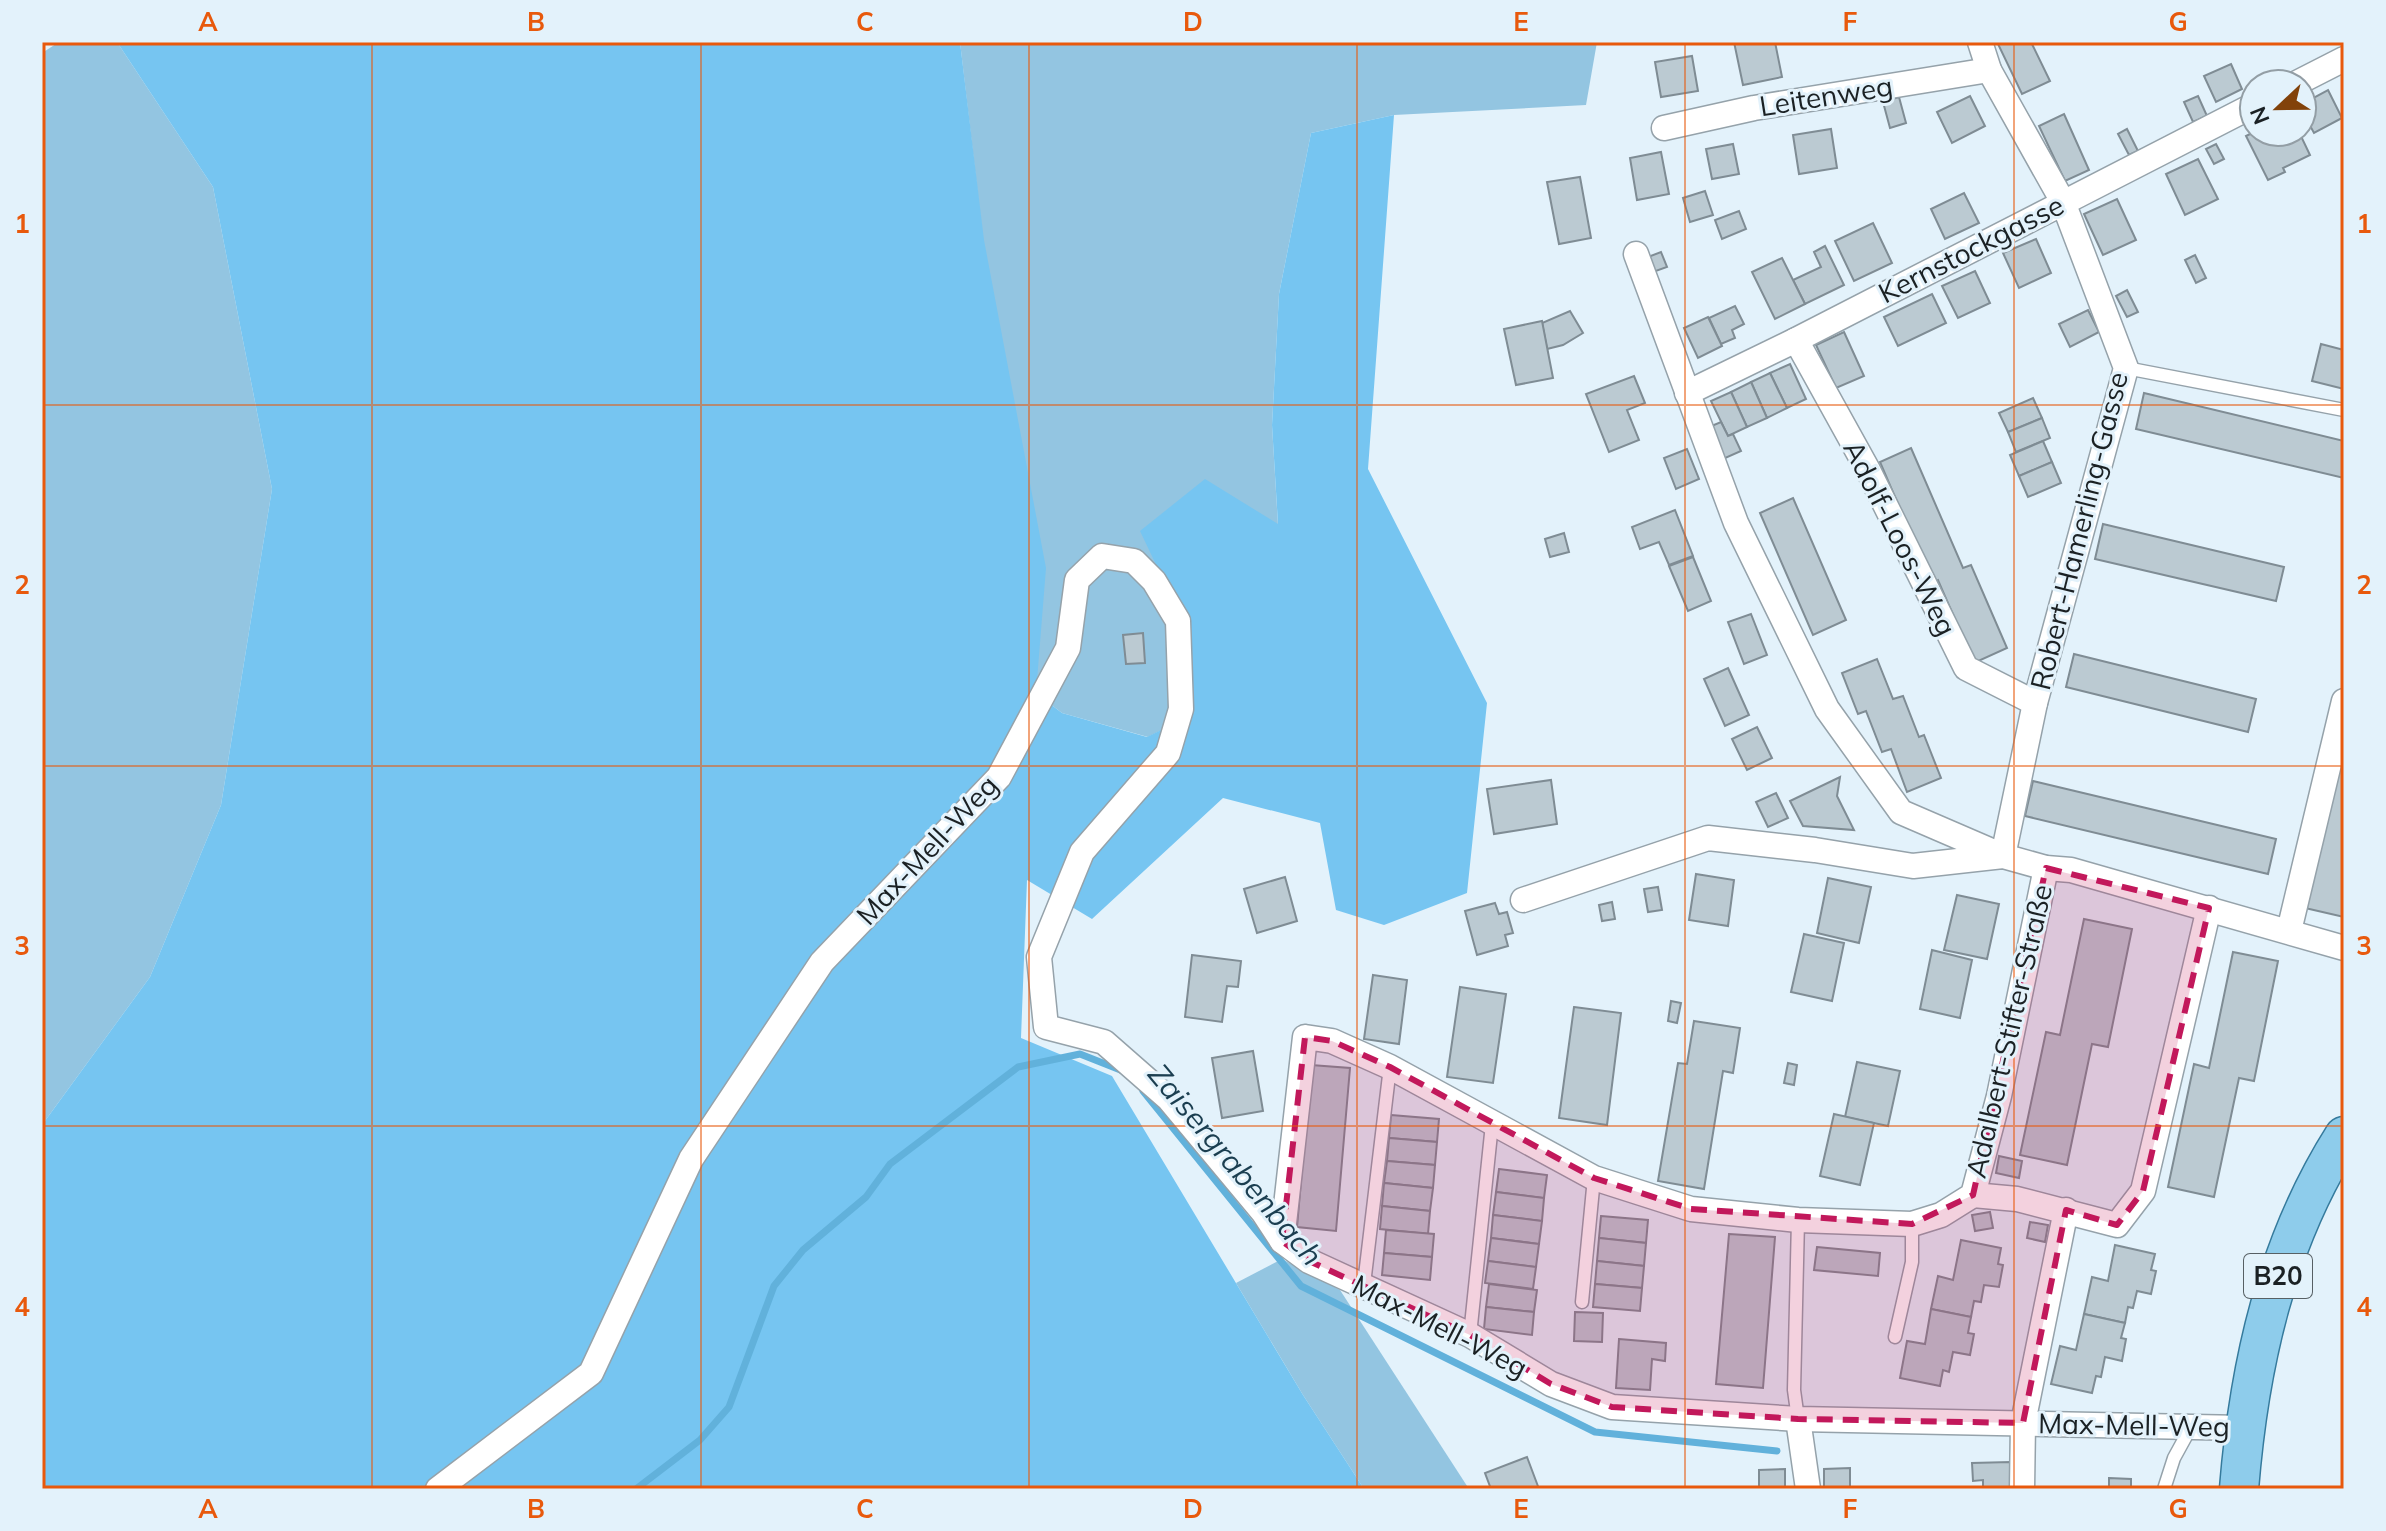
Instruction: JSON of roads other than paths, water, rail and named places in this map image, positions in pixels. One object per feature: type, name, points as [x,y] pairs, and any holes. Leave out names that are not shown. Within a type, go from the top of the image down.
[{"type":"main road","name":"B20","points":[[2239,1489],[2244,1428],[2266,1314],[2279,1272],[2308,1202],[2344,1136]]},
{"type":"street","name":"Robert-Hamerling-Gasse","points":[[1980,42],[1989,70],[2063,202],[2126,368],[2035,703],[2003,856]]},
{"type":"street","points":[[2318,72],[2344,59]]},
{"type":"street","name":"Leitenweg","points":[[1664,128],[1754,108],[1989,70]]},
{"type":"street","name":"Kernstockgasse","points":[[1687,393],[2238,113]]},
{"type":"street","points":[[1636,254],[1736,523],[1827,709],[1901,812],[2003,856]]},
{"type":"street","name":"Adolf-Loos-Weg","points":[[1796,340],[1868,470],[1966,668],[2035,703]]},
{"type":"street","name":"Max-Mell-Weg","points":[[438,1489],[591,1373],[691,1159],[822,962],[999,777],[1068,648],[1077,580],[1102,556],[1134,561],[1154,581],[1178,621],[1181,709],[1168,753],[1082,852],[1039,957],[1046,1027],[1104,1042],[1169,1099],[1263,1212],[1282,1241],[1309,1261],[1470,1335],[1551,1384],[1612,1407],[1798,1419],[2244,1428]]},
{"type":"street","points":[[2289,931],[2344,701]]},
{"type":"street","name":"Adalbert-Stifter-Straße","points":[[1523,900],[1708,838],[1815,850],[1913,866],[2003,856],[2046,868],[2071,870],[2344,948]]},
{"type":"street","name":"Adalbert-Stifter-Straße","points":[[1973,1195],[1999,1096],[2046,868]]},
{"type":"street","name":"Adalbert-Stifter-Straße","points":[[1282,1241],[1305,1037],[1332,1041],[1390,1067],[1594,1178],[1691,1209],[1798,1220],[1912,1224],[1941,1215],[1973,1195],[2017,1199],[2117,1225],[2143,1191],[2209,908]]},
{"type":"street","name":"Max-Mell-Weg","points":[[2023,1423],[2066,1210]]},
{"type":"street","points":[[1798,1419],[1808,1489]]},
{"type":"street","points":[[2022,1489],[2023,1423]]},
{"type":"lane","points":[[2126,368],[2344,410]]},
{"type":"lane","points":[[1364,1284],[1390,1067]]},
{"type":"lane","points":[[1470,1335],[1492,1124]]},
{"type":"lane","points":[[1582,1302],[1594,1178]]},
{"type":"lane","points":[[1798,1220],[1794,1390],[1798,1419]]},
{"type":"lane","points":[[1895,1337],[1912,1262],[1912,1224]]},
{"type":"lane","points":[[2164,1489],[2174,1458],[2191,1427]]},
{"type":"waterway","name":"Zaisergrabenbach","points":[[636,1489],[700,1440],[729,1407],[774,1286],[803,1250],[866,1197],[890,1164],[1018,1067],[1080,1054],[1123,1071]]},
{"type":"waterway","name":"Zaisergrabenbach","points":[[1143,1091],[1301,1286],[1595,1432],[1777,1451]]}]
